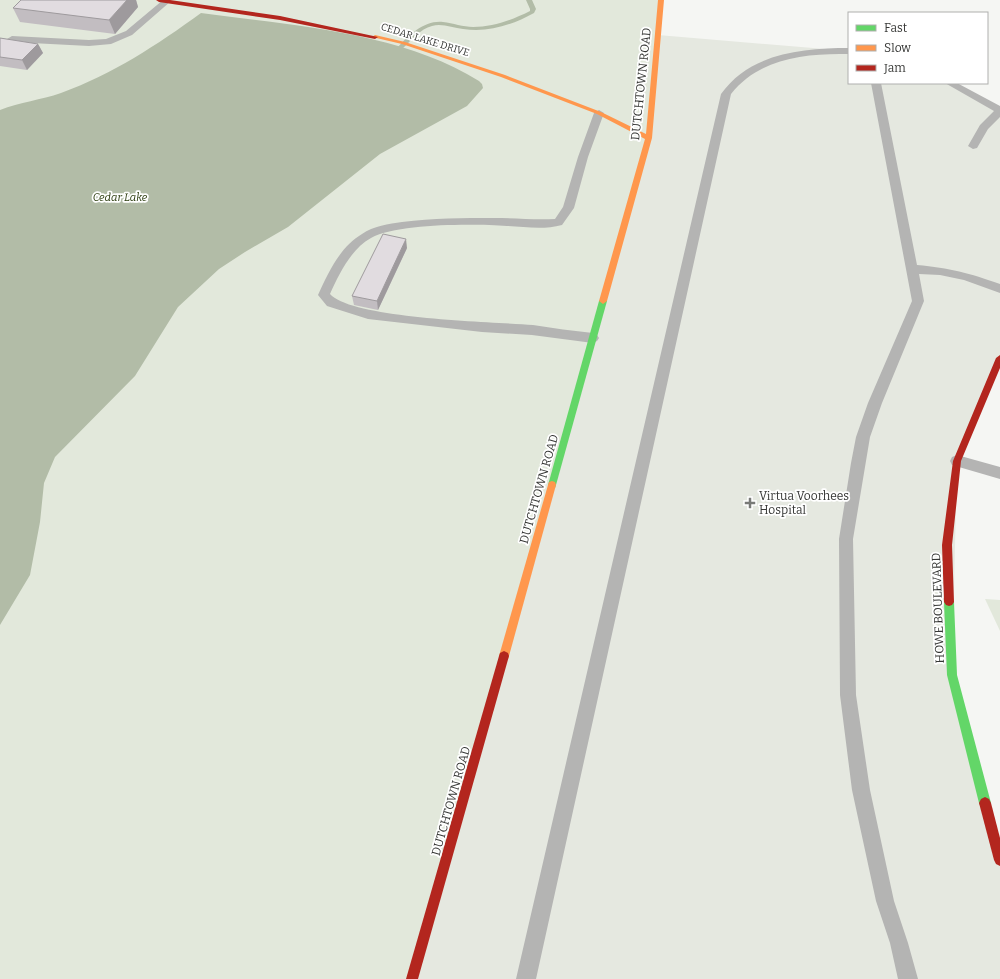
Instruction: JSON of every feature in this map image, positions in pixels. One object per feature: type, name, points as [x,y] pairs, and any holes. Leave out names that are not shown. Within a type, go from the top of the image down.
[{"type":"street","name":"CEDAR LAKE DRIVE","points":[[163,0],[280,18],[403,43],[503,76],[599,113],[649,138]]},
{"type":"street","name":"DUTCHTOWN ROAD","points":[[412,979],[492,700],[649,138],[661,0]]},
{"type":"street","name":"HOWE BOULEVARD","points":[[1000,358],[957,461],[947,545],[952,675],[1000,860]]},
{"type":"lane","points":[[12,40],[89,43],[108,42],[129,33],[163,0]]},
{"type":"lane","points":[[526,979],[726,94],[738,80],[757,67],[777,59],[804,53],[848,51]]},
{"type":"lane","points":[[876,84],[918,301],[900,340],[863,437],[846,539],[848,695],[861,790],[885,901],[899,943],[908,979]]},
{"type":"lane","points":[[952,84],[1000,111],[984,127],[973,146]]},
{"type":"lane","points":[[593,338],[532,330],[475,327],[368,315],[331,303],[324,295],[329,282],[340,264],[354,247],[366,236],[378,230],[446,223],[507,222],[523,224],[558,222],[568,208],[583,157],[599,113]]},
{"type":"lane","points":[[912,269],[940,271],[966,276],[1000,289]]},
{"type":"lane","points":[[957,461],[1000,473]]},
{"type":"shaded area","points":[[0,0],[661,0],[649,138],[412,979],[0,979]]},
{"type":"shaded area","name":"Virtua Voorhees Hospital","points":[[658,35],[848,51],[848,84],[952,84],[1000,110],[1000,358],[957,461],[952,675],[1000,860],[1000,979],[412,979]]},
{"type":"shaded area","points":[[985,599],[1000,600],[1000,631]]},
{"type":"water","name":"Cedar Lake","points":[[201,13],[308,27],[381,41],[416,51],[449,65],[479,81],[483,88],[467,106],[380,154],[288,227],[219,269],[178,307],[135,376],[55,457],[44,483],[40,522],[30,575],[0,625],[0,110],[61,93],[99,77],[134,58]]},
{"type":"building","points":[[21,0],[127,0],[109,20],[13,8]]},
{"type":"building","points":[[0,38],[38,44],[22,60],[0,57]]},
{"type":"building","points":[[383,234],[406,239],[377,301],[352,296]]},
{"type":"waterway","points":[[401,47],[420,30],[429,25],[442,24],[473,29],[491,27],[517,20],[532,12],[533,9],[529,0]]},
{"type":"traffic: fast","points":[[552,485],[603,301]]},
{"type":"traffic: fast","points":[[949,602],[952,675],[985,803]]},
{"type":"traffic: slow","points":[[603,301],[649,138],[661,0]]},
{"type":"traffic: slow","points":[[375,37],[403,43],[503,76],[599,113],[649,138]]},
{"type":"traffic: slow","points":[[504,656],[552,485]]},
{"type":"traffic: jam","points":[[159,0],[280,18],[375,37]]},
{"type":"traffic: jam","points":[[949,602],[947,545],[957,461],[1000,358]]},
{"type":"traffic: jam","points":[[412,979],[504,656]]},
{"type":"traffic: jam","points":[[985,803],[1000,860]]},
{"type":"place","name":"Virtua Voorhees Hospital","points":[[750,503]]}]
